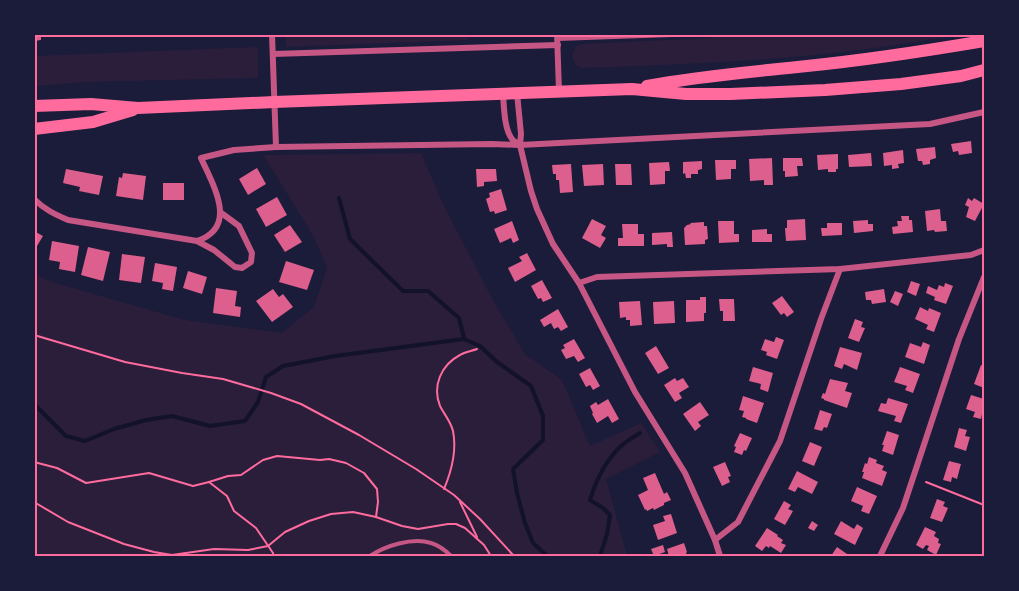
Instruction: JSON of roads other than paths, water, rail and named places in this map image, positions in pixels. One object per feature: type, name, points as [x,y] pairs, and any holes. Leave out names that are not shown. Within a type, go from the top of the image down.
[{"type":"highway","points":[[632,89],[680,80],[883,57],[984,41]]},
{"type":"highway","points":[[34,106],[91,104],[138,108],[632,89],[686,94],[730,94],[901,84],[984,70]]},
{"type":"highway","points":[[34,129],[93,122],[138,108]]},
{"type":"street","points":[[272,34],[276,147]]},
{"type":"street","points":[[273,54],[557,39],[559,92]]},
{"type":"street","points":[[517,93],[520,145],[537,209],[554,244],[579,283],[635,393],[685,473],[720,556]]},
{"type":"street","points":[[503,94],[508,132],[511,138],[520,145]]},
{"type":"street","points":[[197,241],[206,238],[218,227],[220,212],[218,196],[201,158],[234,150],[276,147],[520,145],[930,124],[984,112]]},
{"type":"street","points":[[34,199],[43,208],[68,220],[197,241],[214,250],[235,267],[242,268],[251,262],[252,253],[239,226],[220,212]]},
{"type":"street","points":[[579,283],[597,277],[840,269],[971,255],[984,250]]},
{"type":"street","points":[[715,540],[738,522],[780,441],[840,269]]},
{"type":"street","points":[[880,556],[903,508],[959,339],[984,277]]},
{"type":"lane","points":[[557,39],[700,34]]},
{"type":"lane","points":[[370,556],[412,541],[431,543],[451,556]]},
{"type":"waterway","points":[[339,198],[350,239],[403,291],[428,291],[459,318],[464,338]]},
{"type":"waterway","points":[[34,404],[66,436],[85,441],[114,429],[172,416],[210,426],[245,421],[258,402],[266,377],[283,366],[335,356],[464,339],[480,346],[497,362],[531,386],[543,416],[543,440],[513,469],[525,523],[533,543],[547,556]]},
{"type":"waterway","points":[[600,556],[610,515],[590,500],[592,493],[610,458],[623,444],[640,433]]}]
